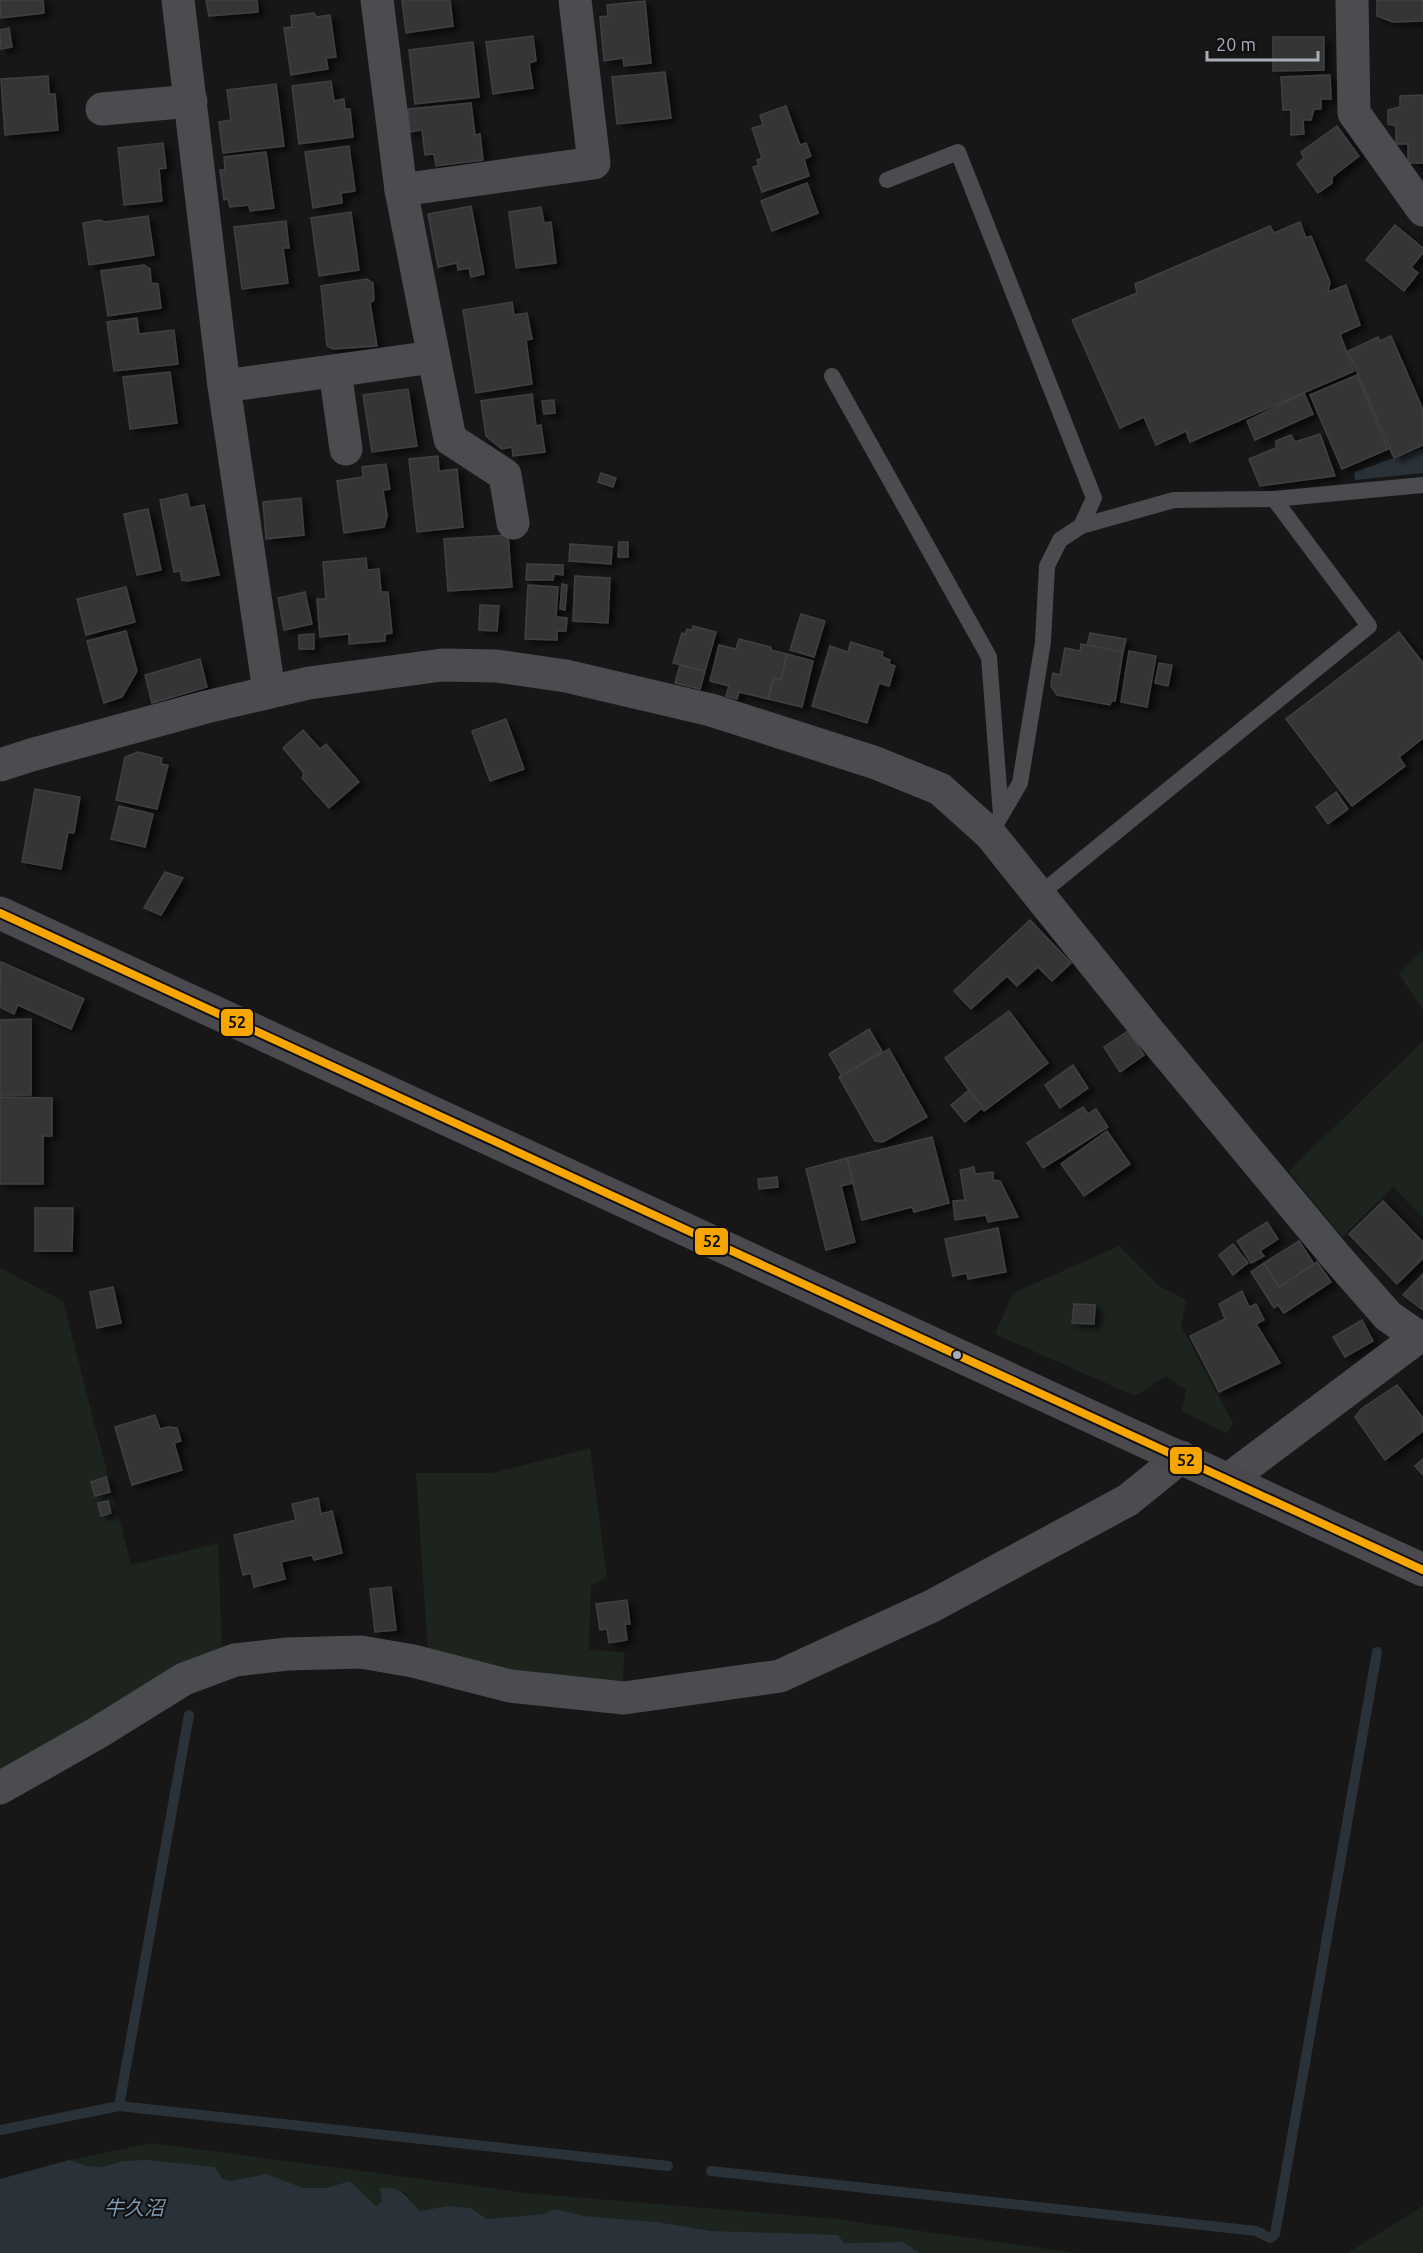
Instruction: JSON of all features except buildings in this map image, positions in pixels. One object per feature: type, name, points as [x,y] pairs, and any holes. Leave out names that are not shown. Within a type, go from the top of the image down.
[{"type":"main road","points":[[0,913],[1181,1456],[1423,1570]]},
{"type":"street","points":[[178,0],[224,386],[269,691]]},
{"type":"street","points":[[377,0],[401,190],[450,439],[505,475],[513,523]]},
{"type":"street","points":[[401,190],[594,163],[575,0]]},
{"type":"street","points":[[1352,0],[1354,113],[1423,210]]},
{"type":"street","points":[[102,109],[191,101]]},
{"type":"street","points":[[224,386],[433,357]]},
{"type":"street","points":[[335,371],[346,449]]},
{"type":"street","points":[[0,765],[269,691],[442,664],[497,666],[566,676],[711,710],[876,763],[940,789],[996,825],[1040,894],[1158,1042],[1322,1240],[1388,1316],[1421,1337],[1293,1429],[1230,1479]]},
{"type":"street","points":[[0,1788],[97,1733],[184,1679],[235,1660],[287,1654],[361,1652],[413,1661],[510,1686],[624,1698],[780,1676],[932,1606],[1128,1500],[1181,1456]]},
{"type":"lane","points":[[886,180],[958,152],[1094,498],[1081,526]]},
{"type":"lane","points":[[832,376],[989,657],[996,825]]},
{"type":"lane","points":[[996,825],[1020,783],[1043,642],[1047,567],[1060,540],[1081,526],[1174,500],[1274,499],[1423,484]]},
{"type":"lane","points":[[1040,894],[1369,626],[1274,499]]},
{"type":"shaded area","points":[[1423,950],[1423,1010],[1399,974]]},
{"type":"shaded area","points":[[1423,1041],[1423,1218],[1393,1187],[1342,1237],[1289,1171]]},
{"type":"shaded area","points":[[1119,1246],[1159,1286],[1186,1300],[1181,1326],[1233,1423],[1226,1433],[1182,1411],[1186,1390],[1166,1376],[1135,1396],[995,1334],[1013,1293]]},
{"type":"shaded area","points":[[0,1268],[63,1301],[131,1565],[218,1543],[222,1651],[0,1771]]},
{"type":"shaded area","points":[[590,1448],[607,1578],[591,1585],[589,1650],[624,1652],[623,1681],[501,1669],[428,1652],[416,1473],[493,1473]]},
{"type":"shaded area","points":[[152,2143],[526,2193],[836,2219],[1076,2253],[920,2253],[903,2242],[843,2243],[711,2231],[658,2222],[585,2216],[554,2209],[544,2214],[487,2219],[471,2208],[448,2206],[419,2211],[405,2192],[381,2193],[382,2202],[376,2206],[350,2181],[326,2188],[303,2188],[267,2174],[230,2181],[123,2161],[102,2167],[87,2166],[69,2160]]},
{"type":"shaded area","points":[[1423,2206],[1423,2253],[1348,2253]]},
{"type":"water","points":[[1423,448],[1423,473],[1355,480],[1354,472]]},
{"type":"water","name":"牛久沼","points":[[69,2160],[87,2166],[102,2167],[123,2161],[146,2160],[215,2167],[222,2179],[230,2181],[267,2174],[303,2188],[326,2188],[350,2181],[376,2206],[382,2202],[380,2188],[393,2188],[402,2193],[419,2211],[448,2206],[471,2208],[487,2219],[544,2214],[554,2209],[585,2216],[658,2222],[711,2231],[838,2235],[844,2243],[903,2242],[920,2253],[0,2253],[0,2179]]},
{"type":"waterway","points":[[711,2171],[1256,2231],[1270,2238],[1275,2234],[1377,1652]]},
{"type":"waterway","points":[[119,2106],[189,1715]]},
{"type":"waterway","points":[[0,2130],[119,2106],[668,2166]]},
{"type":"transit line","name":"52","points":[[0,913],[1423,1570]]}]
